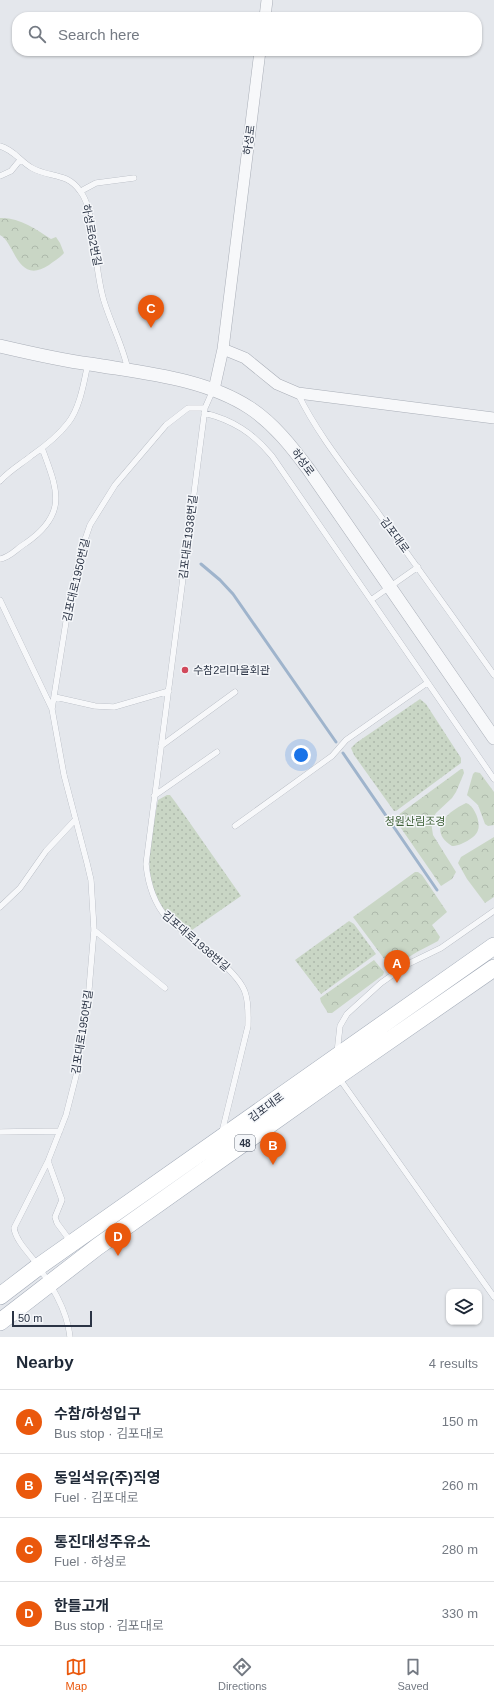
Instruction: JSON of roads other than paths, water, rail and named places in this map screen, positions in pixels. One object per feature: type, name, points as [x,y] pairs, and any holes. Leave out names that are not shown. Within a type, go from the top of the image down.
[{"type":"main road","name":"김포대로","points":[[0,1296],[38,1267],[220,1141],[494,946]]},
{"type":"main road","name":"김포대로","points":[[0,1322],[97,1247],[338,1076],[494,968]]},
{"type":"street","points":[[266,12],[267,0]]},
{"type":"street","name":"하성로","points":[[214,388],[223,349],[259,56]]},
{"type":"street","name":"하성로","points":[[0,340],[88,361]]},
{"type":"street","name":"하성로","points":[[0,346],[183,376],[240,396],[256,405],[286,431],[313,464],[494,738]]},
{"type":"street","points":[[223,349],[245,358],[276,384],[298,393],[494,418]]},
{"type":"street","name":"하성로","points":[[393,585],[494,724]]},
{"type":"lane","name":"하성로62번길","points":[[0,146],[12,150],[20,160],[38,171],[65,177],[81,191],[92,224],[104,300],[127,368]]},
{"type":"lane","points":[[0,176],[11,170],[20,160]]},
{"type":"lane","points":[[81,191],[96,183],[134,178]]},
{"type":"lane","points":[[0,481],[55,437],[72,417],[88,361]]},
{"type":"lane","name":"김포대로1938번길","points":[[214,388],[204,410],[146,864],[149,884],[154,900],[167,918],[231,972],[241,984],[247,1000],[248,1026],[220,1141]]},
{"type":"lane","name":"김포대로","points":[[298,393],[307,412],[328,444],[418,567],[494,676]]},
{"type":"lane","name":"김포대로1950번길","points":[[52,709],[70,597],[81,551],[90,525],[115,485],[166,425],[188,408],[204,410]]},
{"type":"lane","points":[[204,410],[237,425],[264,446],[287,476],[494,779]]},
{"type":"lane","points":[[0,560],[14,552],[36,534],[48,522],[53,514],[57,499],[56,490],[42,448]]},
{"type":"lane","points":[[371,600],[418,567]]},
{"type":"lane","name":"김포대로1950번길","points":[[0,600],[52,709],[59,752],[91,880],[94,930],[88,1001],[82,1044],[72,1090],[60,1131],[48,1161],[14,1228],[17,1238],[38,1267]]},
{"type":"lane","points":[[235,826],[332,756],[349,737],[427,682]]},
{"type":"lane","points":[[55,697],[95,706],[114,707],[169,691]]},
{"type":"lane","points":[[161,746],[235,692]]},
{"type":"lane","points":[[154,796],[217,752]]},
{"type":"lane","points":[[0,907],[20,888],[46,851],[75,820]]},
{"type":"lane","points":[[336,1058],[340,1026],[347,1014],[381,983],[408,964],[441,948],[494,911]]},
{"type":"lane","points":[[94,930],[165,988]]},
{"type":"lane","points":[[338,1076],[494,1297]]},
{"type":"lane","points":[[0,1132],[60,1131]]},
{"type":"lane","points":[[48,1161],[62,1200],[56,1214],[56,1220],[72,1244]]},
{"type":"lane","points":[[38,1267],[49,1283],[63,1310],[68,1323],[70,1337]]},
{"type":"waterway","points":[[201,564],[220,580],[233,594],[336,742]]},
{"type":"waterway","points":[[343,753],[437,890]]},
{"type":"place","name":"통진대성주유소","points":[[151,328]]},
{"type":"place","name":"수참2리마을회관","points":[[185,670]]},
{"type":"place","name":"수참/하성입구","points":[[397,983]]},
{"type":"place","name":"동일석유(주)직영","points":[[273,1165]]},
{"type":"place","name":"한들고개","points":[[118,1256]]},
{"type":"park label","name":"청원산림조경","points":[[415,821]]}]
